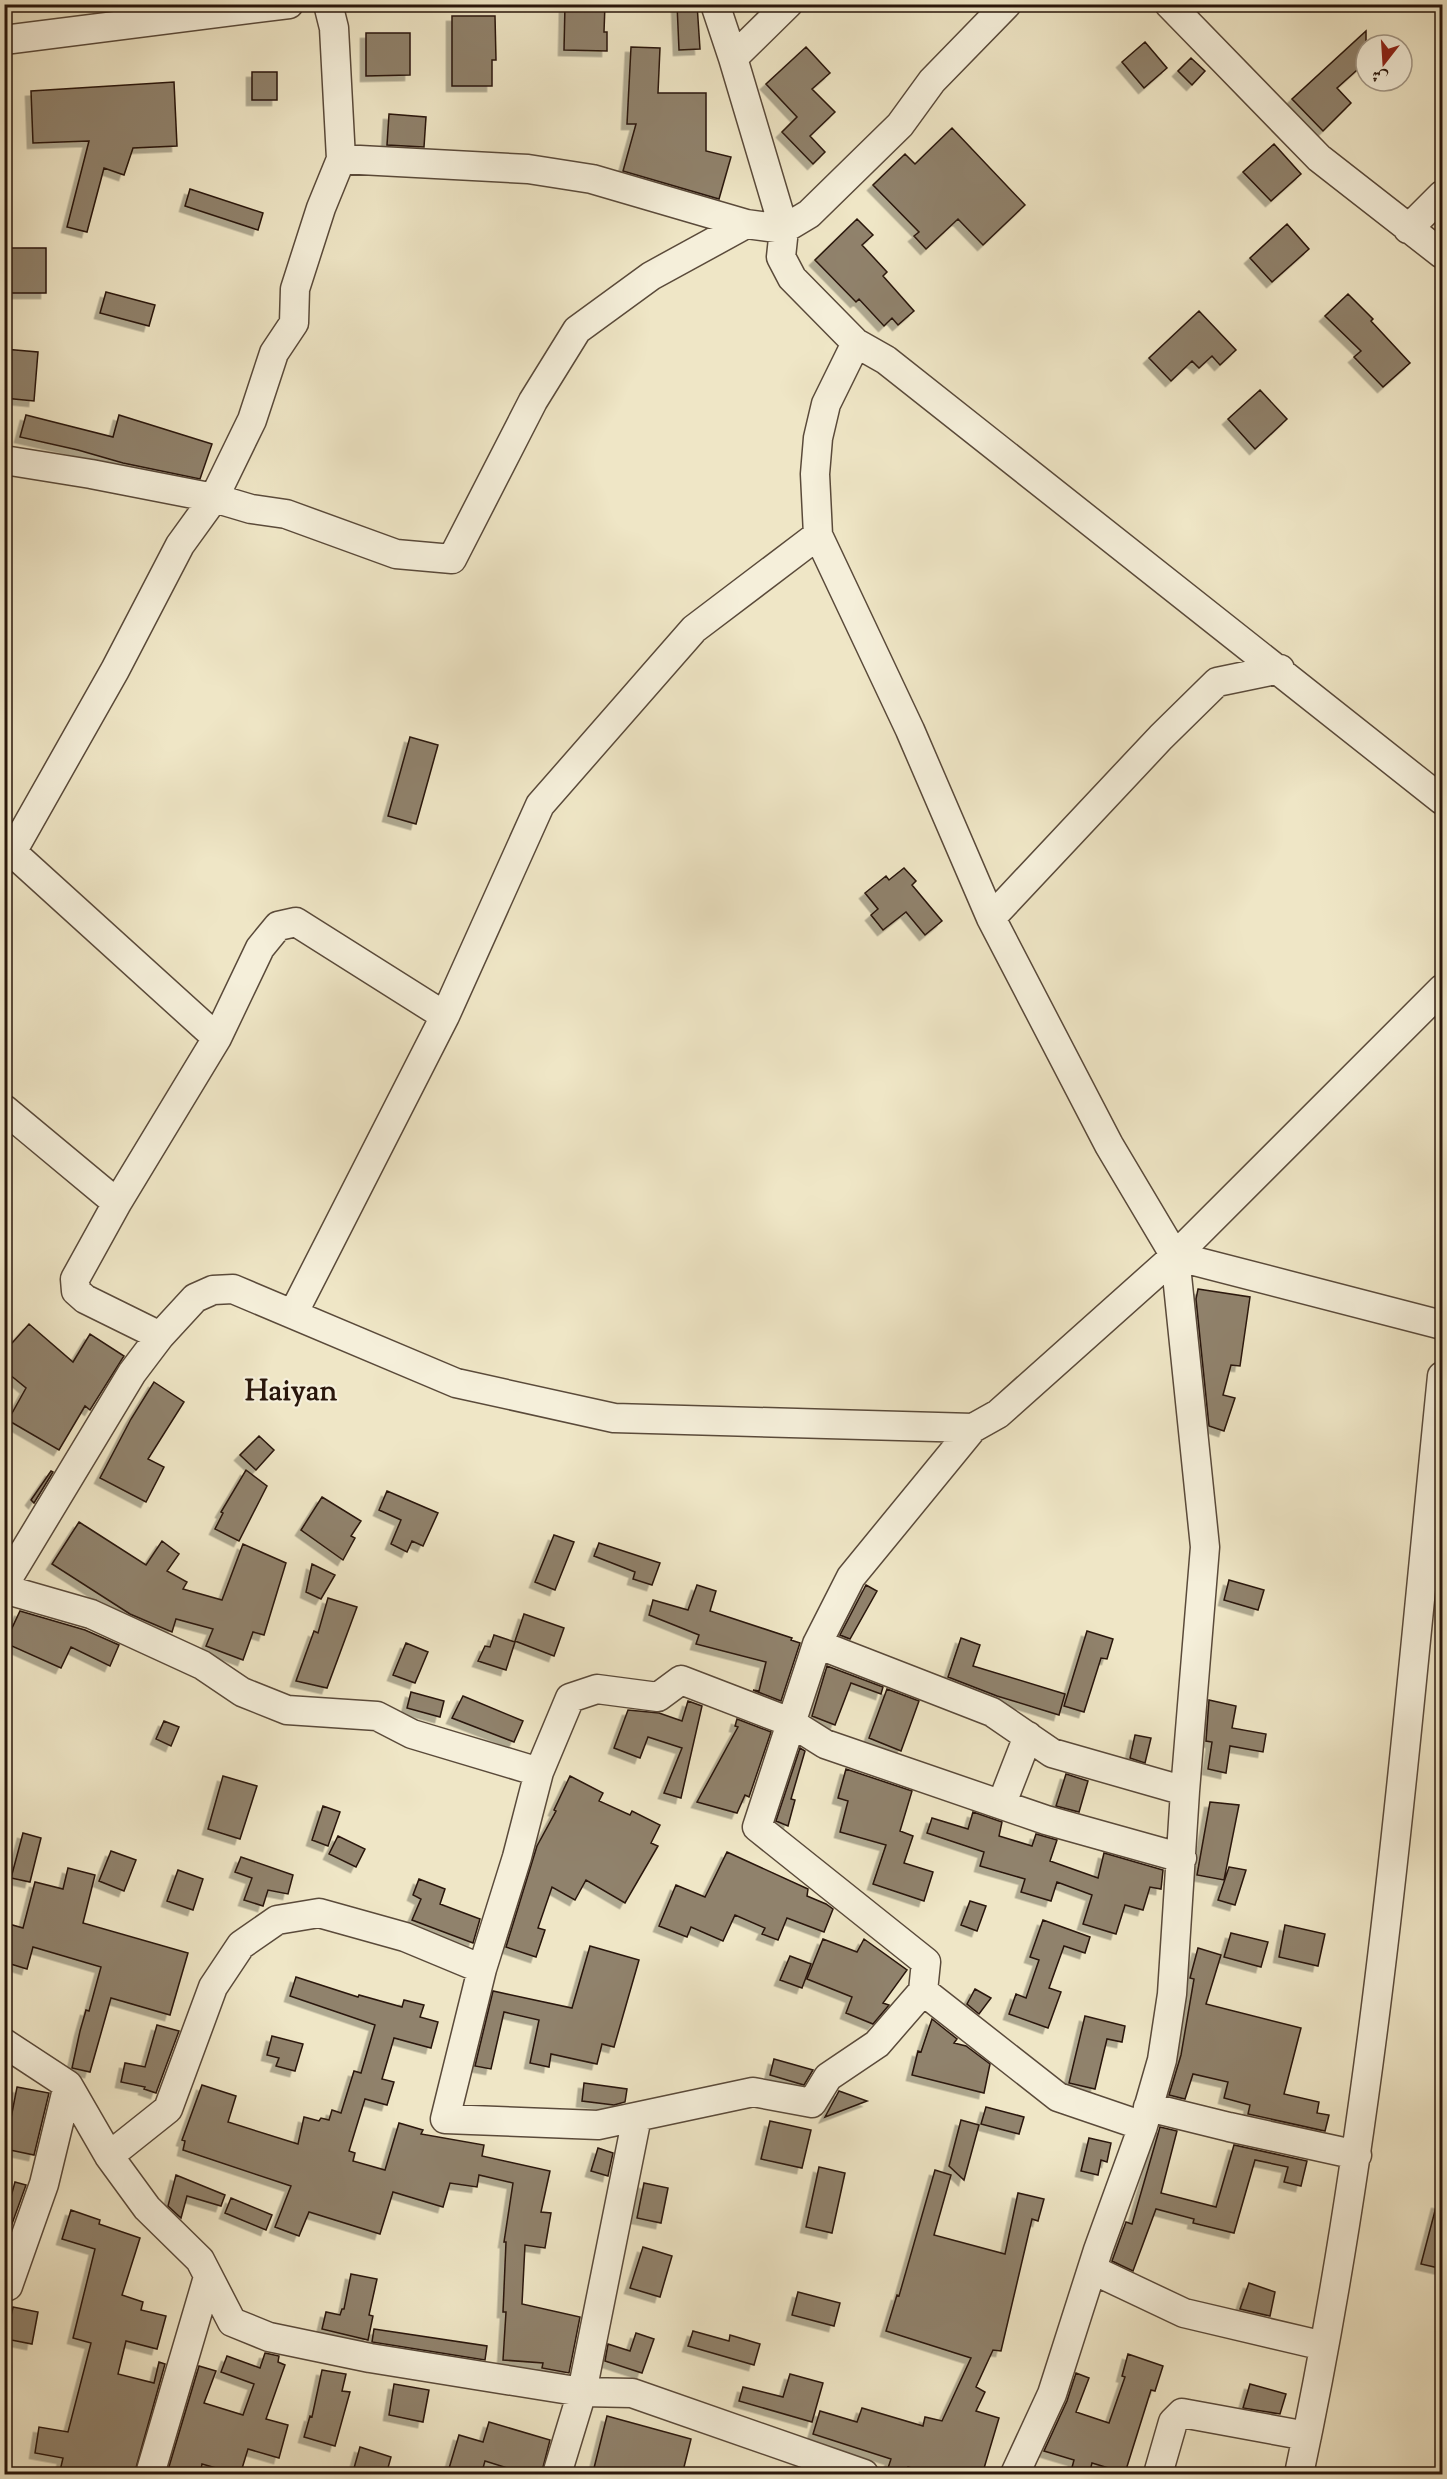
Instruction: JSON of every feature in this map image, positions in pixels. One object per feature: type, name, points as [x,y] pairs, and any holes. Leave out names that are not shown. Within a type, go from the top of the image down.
[{"type":"street","points":[[4,40],[289,4]]},
{"type":"street","points":[[217,1038],[8,851],[115,670],[180,545],[214,498],[252,420],[274,353],[294,323],[295,289],[321,208],[341,159],[341,118],[334,28],[328,4]]},
{"type":"street","points":[[715,4],[734,58],[784,229],[781,257],[792,278],[856,343],[886,360],[1443,800]]},
{"type":"street","points":[[734,58],[788,4]]},
{"type":"street","points":[[341,159],[528,169],[592,179],[746,224],[784,229],[809,214],[900,125],[932,81],[1007,4]]},
{"type":"street","points":[[1169,4],[1319,158],[1443,254]]},
{"type":"street","points":[[1408,229],[1443,195]]},
{"type":"street","points":[[4,460],[214,498],[251,509],[286,514],[396,554],[452,559],[533,401],[577,330],[651,276],[746,224]]},
{"type":"street","points":[[856,343],[826,404],[818,438],[815,474],[818,535],[910,730],[991,918],[1109,1145],[1175,1256],[1205,1547],[1185,1791],[1172,1994],[1162,2060],[1146,2116],[1052,2394],[1015,2475]]},
{"type":"street","points":[[294,1314],[445,1016],[540,805],[694,629],[818,535]]},
{"type":"street","points":[[991,918],[1161,736],[1217,682],[1280,669]]},
{"type":"street","points":[[159,1336],[85,1299],[76,1291],[75,1279],[117,1203],[217,1038],[260,948],[278,926],[296,922],[445,1016]]},
{"type":"street","points":[[1182,1858],[1046,1820],[825,1744],[790,1722],[681,1680],[658,1697],[597,1689],[570,1698],[539,1772],[517,1857],[482,1969],[445,2119],[598,2125],[753,2092],[812,2103],[828,2077],[877,2044],[923,1991],[926,1962],[757,1827],[790,1722],[818,1644],[851,1577],[973,1428],[998,1414],[1175,1256],[1443,989]]},
{"type":"street","points":[[4,1109],[117,1203]]},
{"type":"street","points":[[1175,1256],[1443,1325]]},
{"type":"street","points":[[539,1772],[412,1734],[377,1716],[287,1710],[242,1692],[202,1665],[8,1574],[132,1373],[159,1336],[195,1298],[213,1290],[233,1289],[456,1383],[614,1418],[973,1428]]},
{"type":"street","points":[[1299,2475],[1357,2156],[1402,1777],[1443,1377]]},
{"type":"street","points":[[818,1644],[992,1712],[1052,1753],[1185,1791]]},
{"type":"street","points":[[1002,1803],[1028,1736]]},
{"type":"street","points":[[109,2156],[168,2109],[213,1987],[241,1945],[277,1920],[319,1913],[405,1937],[482,1969]]},
{"type":"street","points":[[923,1991],[1058,2097],[1146,2116],[1229,2127],[1357,2156]]},
{"type":"street","points":[[4,2043],[68,2085],[109,2156],[147,2208],[200,2260],[232,2322],[269,2337],[370,2358],[582,2392],[632,2393],[864,2475]]},
{"type":"street","points":[[4,2288],[8,2286],[44,2184],[68,2085]]},
{"type":"street","points":[[557,2475],[582,2392],[637,2117]]},
{"type":"street","points":[[1093,2270],[1184,2313],[1324,2346]]},
{"type":"street","points":[[150,2475],[208,2277]]},
{"type":"street","points":[[1158,2475],[1173,2422],[1182,2413],[1307,2436]]},
{"type":"building","points":[[565,4],[605,4],[604,32],[607,32],[607,51],[564,50]]},
{"type":"building","points":[[677,4],[697,4],[700,49],[679,50]]},
{"type":"building","points":[[452,16],[495,16],[496,60],[492,60],[492,86],[452,86]]},
{"type":"building","points":[[366,33],[410,33],[410,75],[366,76]]},
{"type":"building","points":[[1145,42],[1167,68],[1144,88],[1122,62]]},
{"type":"building","points":[[1354,42],[1354,73],[1337,88],[1351,103],[1323,131],[1292,99]]},
{"type":"building","points":[[631,47],[660,48],[658,93],[706,93],[706,151],[731,157],[719,199],[623,171],[636,124],[627,124]]},
{"type":"building","points":[[806,47],[830,73],[812,89],[835,112],[810,136],[825,152],[813,164],[782,132],[797,117],[766,84]]},
{"type":"building","points":[[1191,58],[1205,71],[1192,85],[1178,71]]},
{"type":"building","points":[[252,72],[277,72],[277,100],[252,100]]},
{"type":"building","points":[[174,82],[177,146],[133,148],[124,175],[104,168],[87,232],[67,227],[89,141],[33,143],[31,91]]},
{"type":"building","points":[[389,114],[426,117],[424,147],[387,145]]},
{"type":"building","points":[[952,128],[1025,205],[983,245],[958,219],[926,249],[914,236],[919,232],[873,185],[905,154],[915,164]]},
{"type":"building","points":[[1274,144],[1301,174],[1271,201],[1243,172]]},
{"type":"building","points":[[190,189],[263,213],[258,230],[185,206]]},
{"type":"building","points":[[857,219],[873,235],[862,245],[887,272],[883,276],[914,311],[898,325],[892,318],[884,326],[859,299],[856,302],[815,260]]},
{"type":"building","points":[[1287,224],[1309,249],[1272,282],[1250,258]]},
{"type":"building","points":[[4,248],[46,248],[46,293],[4,293]]},
{"type":"building","points":[[106,292],[155,305],[149,326],[100,313]]},
{"type":"building","points":[[1348,294],[1373,319],[1371,321],[1410,363],[1383,387],[1354,357],[1361,351],[1325,316]]},
{"type":"building","points":[[1199,311],[1236,350],[1220,365],[1212,356],[1199,368],[1192,361],[1171,381],[1149,358]]},
{"type":"building","points":[[4,349],[38,352],[34,401],[4,398]]},
{"type":"building","points":[[1260,390],[1287,419],[1255,449],[1228,419]]},
{"type":"building","points":[[26,415],[113,437],[119,415],[212,444],[200,479],[123,463],[20,437]]},
{"type":"building","points":[[410,737],[438,745],[416,824],[388,816]]},
{"type":"building","points":[[904,868],[916,881],[912,885],[942,921],[925,935],[906,912],[883,930],[871,915],[878,909],[865,893],[886,876],[889,880]]},
{"type":"building","points":[[1198,1289],[1250,1297],[1240,1366],[1231,1365],[1223,1395],[1235,1398],[1224,1431],[1209,1426],[1196,1299]]},
{"type":"building","points":[[29,1324],[73,1362],[90,1334],[124,1356],[90,1410],[85,1406],[59,1450],[11,1422],[11,1415],[26,1388],[4,1370],[4,1352]]},
{"type":"building","points":[[154,1382],[184,1402],[148,1459],[164,1467],[146,1502],[100,1478],[131,1419]]},
{"type":"building","points":[[259,1436],[274,1450],[256,1470],[240,1455]]},
{"type":"building","points":[[246,1470],[267,1486],[239,1541],[215,1529],[223,1513],[221,1512]]},
{"type":"building","points":[[51,1471],[53,1472],[34,1503],[31,1500]]},
{"type":"building","points":[[387,1491],[438,1513],[423,1546],[412,1541],[407,1552],[391,1544],[401,1520],[379,1510]]},
{"type":"building","points":[[322,1497],[361,1521],[351,1536],[355,1538],[343,1560],[301,1530]]},
{"type":"building","points":[[79,1522],[146,1565],[162,1541],[179,1554],[167,1571],[187,1582],[183,1589],[222,1600],[243,1544],[286,1563],[264,1635],[253,1632],[243,1660],[206,1646],[213,1629],[176,1619],[172,1632],[130,1614],[52,1564]]},
{"type":"building","points":[[554,1535],[574,1542],[555,1590],[535,1582]]},
{"type":"building","points":[[599,1543],[660,1563],[652,1585],[633,1579],[635,1572],[594,1556]]},
{"type":"building","points":[[312,1564],[335,1575],[321,1599],[306,1592]]},
{"type":"building","points":[[1229,1580],[1264,1590],[1258,1610],[1224,1600]]},
{"type":"building","points":[[697,1585],[716,1591],[710,1611],[792,1638],[791,1640],[800,1643],[781,1701],[753,1690],[759,1691],[766,1662],[696,1644],[699,1635],[649,1615],[653,1600],[688,1610]]},
{"type":"building","points":[[866,1585],[877,1591],[850,1639],[840,1635]]},
{"type":"building","points":[[328,1598],[357,1607],[327,1688],[296,1681],[314,1631],[318,1633]]},
{"type":"building","points":[[20,1611],[85,1630],[119,1645],[110,1666],[71,1647],[61,1668],[5,1643]]},
{"type":"building","points":[[524,1614],[564,1628],[554,1656],[515,1641]]},
{"type":"building","points":[[1087,1631],[1113,1639],[1107,1659],[1101,1658],[1084,1712],[1064,1706]]},
{"type":"building","points":[[494,1635],[515,1642],[506,1670],[478,1661],[485,1646],[490,1647]]},
{"type":"building","points":[[961,1638],[980,1645],[973,1666],[1065,1694],[1059,1715],[997,1696],[948,1677]]},
{"type":"building","points":[[406,1643],[428,1652],[415,1683],[393,1675]]},
{"type":"building","points":[[827,1666],[883,1687],[881,1694],[851,1683],[835,1725],[812,1716]]},
{"type":"building","points":[[887,1689],[919,1701],[901,1751],[869,1738]]},
{"type":"building","points":[[411,1692],[444,1701],[440,1717],[407,1708]]},
{"type":"building","points":[[463,1696],[523,1721],[514,1742],[452,1718]]},
{"type":"building","points":[[1209,1700],[1236,1706],[1232,1728],[1266,1734],[1263,1752],[1230,1746],[1226,1773],[1208,1769],[1212,1742],[1206,1741]]},
{"type":"building","points":[[688,1701],[702,1706],[681,1798],[664,1793],[682,1748],[648,1737],[640,1758],[614,1748],[628,1710],[659,1713],[682,1721]]},
{"type":"building","points":[[737,1719],[771,1732],[749,1797],[745,1795],[737,1813],[697,1802],[738,1727],[735,1726]]},
{"type":"building","points":[[164,1721],[179,1727],[171,1746],[156,1739]]},
{"type":"building","points":[[1135,1735],[1151,1738],[1145,1763],[1130,1758]]},
{"type":"building","points":[[800,1748],[805,1751],[791,1799],[795,1800],[788,1826],[776,1821]]},
{"type":"building","points":[[846,1769],[912,1791],[900,1831],[913,1836],[904,1863],[933,1872],[924,1901],[873,1884],[886,1845],[840,1832],[848,1801],[838,1798]]},
{"type":"building","points":[[1066,1774],[1088,1781],[1079,1812],[1056,1806]]},
{"type":"building","points":[[223,1776],[257,1786],[240,1839],[208,1829]]},
{"type":"building","points":[[570,1776],[603,1793],[599,1801],[630,1815],[632,1811],[660,1825],[651,1843],[658,1846],[625,1903],[586,1880],[575,1900],[552,1887],[538,1928],[545,1930],[536,1957],[506,1947],[537,1846],[556,1811],[554,1810]]},
{"type":"building","points":[[1210,1802],[1239,1805],[1224,1880],[1197,1875]]},
{"type":"building","points":[[323,1806],[340,1812],[328,1846],[312,1840]]},
{"type":"building","points":[[973,1812],[1002,1822],[999,1836],[1032,1846],[1036,1834],[1057,1840],[1050,1861],[1098,1878],[1104,1853],[1163,1870],[1161,1889],[1150,1887],[1143,1910],[1125,1905],[1116,1934],[1083,1924],[1092,1895],[1057,1882],[1051,1901],[1021,1892],[1025,1879],[980,1866],[984,1852],[927,1833],[932,1818],[968,1829]]},
{"type":"building","points":[[23,1833],[41,1838],[30,1882],[11,1878]]},
{"type":"building","points":[[338,1836],[365,1849],[356,1867],[329,1854]]},
{"type":"building","points":[[111,1851],[136,1860],[124,1891],[99,1881]]},
{"type":"building","points":[[727,1852],[808,1889],[807,1896],[833,1909],[824,1932],[787,1918],[778,1940],[762,1934],[765,1928],[735,1915],[723,1941],[691,1927],[687,1937],[659,1926],[676,1885],[705,1897]]},
{"type":"building","points":[[241,1857],[293,1875],[288,1894],[268,1890],[263,1906],[244,1900],[252,1878],[235,1872]]},
{"type":"building","points":[[1229,1867],[1246,1870],[1235,1905],[1218,1900]]},
{"type":"building","points":[[68,1868],[95,1875],[83,1923],[188,1953],[170,2015],[111,1998],[90,2072],[72,2068],[86,2010],[89,2011],[101,1967],[33,1947],[27,1969],[4,1962],[4,1940],[9,1924],[23,1928],[35,1882],[63,1889]]},
{"type":"building","points":[[178,1870],[203,1879],[193,1910],[167,1901]]},
{"type":"building","points":[[419,1879],[445,1889],[440,1904],[480,1919],[473,1943],[412,1920],[421,1899],[413,1895]]},
{"type":"building","points":[[970,1901],[986,1906],[977,1931],[961,1925]]},
{"type":"building","points":[[1043,1920],[1090,1937],[1085,1953],[1064,1946],[1049,1988],[1061,1992],[1048,2028],[1009,2014],[1016,1994],[1026,1998],[1039,1960],[1030,1957]]},
{"type":"building","points":[[1285,1925],[1325,1934],[1318,1966],[1279,1957]]},
{"type":"building","points":[[1231,1933],[1268,1942],[1261,1967],[1224,1957]]},
{"type":"building","points":[[823,1939],[857,1952],[864,1939],[907,1970],[883,2003],[889,2005],[873,2024],[846,2013],[852,1997],[807,1979]]},
{"type":"building","points":[[590,1946],[639,1960],[614,2047],[602,2044],[597,2064],[551,2054],[549,2067],[530,2063],[539,2020],[504,2012],[491,2069],[475,2066],[493,1991],[572,2008]]},
{"type":"building","points":[[1198,1948],[1221,1955],[1206,2004],[1301,2028],[1284,2094],[1319,2102],[1317,2113],[1329,2115],[1325,2131],[1248,2114],[1250,2105],[1224,2098],[1228,2082],[1193,2074],[1185,2099],[1169,2095],[1181,2055],[1194,1979],[1190,1978]]},
{"type":"building","points":[[790,1956],[811,1964],[802,1988],[780,1980]]},
{"type":"building","points":[[296,1977],[358,1997],[359,1995],[402,2007],[404,2000],[424,2005],[420,2017],[438,2022],[431,2048],[394,2038],[382,2079],[394,2082],[387,2105],[365,2099],[349,2151],[355,2153],[353,2161],[385,2170],[399,2123],[423,2130],[421,2134],[484,2145],[482,2156],[550,2171],[541,2212],[551,2213],[545,2248],[525,2245],[522,2304],[580,2317],[569,2373],[542,2368],[543,2363],[503,2360],[506,2312],[503,2312],[506,2242],[504,2242],[513,2183],[479,2175],[477,2187],[450,2183],[443,2207],[393,2192],[380,2234],[309,2212],[299,2236],[275,2227],[291,2186],[183,2150],[185,2141],[182,2140],[202,2085],[236,2096],[228,2122],[298,2144],[304,2117],[319,2121],[321,2118],[329,2120],[332,2110],[341,2113],[354,2071],[361,2073],[375,2025],[290,1996]]},
{"type":"building","points":[[975,1989],[991,1998],[979,2014],[967,2004]]},
{"type":"building","points":[[1085,2016],[1125,2026],[1122,2042],[1107,2039],[1095,2089],[1069,2083]]},
{"type":"building","points":[[932,2019],[957,2039],[954,2043],[966,2046],[990,2064],[984,2093],[912,2075],[918,2051],[921,2052]]},
{"type":"building","points":[[157,2025],[179,2031],[156,2093],[144,2089],[145,2087],[121,2082],[125,2063],[145,2067]]},
{"type":"building","points":[[272,2036],[303,2044],[295,2071],[276,2066],[279,2058],[267,2055]]},
{"type":"building","points":[[774,2059],[813,2070],[804,2085],[770,2075]]},
{"type":"building","points":[[584,2083],[627,2089],[625,2102],[614,2105],[582,2101]]},
{"type":"building","points":[[17,2087],[49,2093],[34,2155],[5,2149]]},
{"type":"building","points":[[839,2091],[867,2101],[825,2117]]},
{"type":"building","points":[[986,2107],[1024,2117],[1019,2134],[981,2124]]},
{"type":"building","points":[[961,2120],[979,2125],[964,2180],[949,2166]]},
{"type":"building","points":[[770,2121],[811,2130],[802,2168],[761,2159]]},
{"type":"building","points":[[1160,2127],[1177,2131],[1161,2193],[1216,2207],[1234,2145],[1307,2161],[1301,2186],[1284,2182],[1288,2167],[1255,2160],[1234,2233],[1193,2223],[1194,2219],[1156,2209],[1133,2271],[1112,2261],[1126,2222],[1132,2224]]},
{"type":"building","points":[[1089,2138],[1111,2143],[1107,2162],[1101,2160],[1098,2175],[1081,2171]]},
{"type":"building","points":[[598,2148],[613,2153],[608,2176],[591,2171]]},
{"type":"building","points":[[819,2167],[845,2173],[832,2233],[806,2227]]},
{"type":"building","points":[[935,2170],[951,2175],[934,2235],[1005,2254],[1018,2193],[1044,2199],[1038,2221],[1032,2219],[1001,2351],[993,2350],[976,2387],[985,2392],[976,2411],[999,2418],[982,2475],[935,2475],[908,2467],[906,2474],[888,2468],[891,2459],[813,2434],[820,2411],[857,2422],[862,2408],[923,2426],[925,2417],[942,2421],[971,2358],[886,2331],[897,2295],[899,2296]]},
{"type":"building","points":[[176,2175],[225,2195],[221,2206],[187,2196],[181,2218],[168,2206]]},
{"type":"building","points":[[15,2182],[26,2185],[4,2246],[4,2210],[7,2211]]},
{"type":"building","points":[[644,2183],[668,2188],[661,2223],[637,2218]]},
{"type":"building","points":[[231,2198],[272,2215],[266,2230],[225,2213]]},
{"type":"building","points":[[1437,2203],[1443,2204],[1443,2269],[1421,2264]]},
{"type":"building","points":[[71,2210],[100,2220],[99,2224],[140,2238],[122,2295],[143,2302],[141,2310],[166,2316],[157,2349],[126,2341],[118,2374],[154,2383],[159,2362],[165,2364],[134,2475],[59,2475],[63,2458],[35,2453],[39,2427],[68,2432],[91,2343],[73,2338],[95,2249],[62,2239]]},
{"type":"building","points":[[643,2247],[672,2256],[660,2297],[630,2288]]},
{"type":"building","points":[[351,2274],[377,2279],[369,2315],[373,2316],[368,2340],[322,2329],[326,2312],[340,2315],[344,2309]]},
{"type":"building","points":[[1249,2283],[1275,2292],[1270,2316],[1240,2309]]},
{"type":"building","points":[[798,2292],[840,2303],[834,2326],[792,2315]]},
{"type":"building","points":[[13,2307],[38,2312],[32,2344],[6,2339]]},
{"type":"building","points":[[374,2329],[487,2346],[485,2360],[372,2342]]},
{"type":"building","points":[[693,2331],[729,2341],[730,2335],[760,2344],[754,2365],[688,2346]]},
{"type":"building","points":[[636,2333],[654,2339],[642,2373],[605,2361],[608,2344],[630,2351]]},
{"type":"building","points":[[265,2353],[279,2356],[278,2362],[285,2365],[266,2419],[288,2425],[279,2458],[248,2449],[240,2475],[202,2464],[200,2475],[185,2475],[168,2470],[199,2366],[216,2371],[204,2403],[243,2415],[254,2384],[221,2372],[227,2356],[260,2368]]},
{"type":"building","points":[[1128,2354],[1163,2366],[1155,2391],[1151,2390],[1125,2473],[1092,2463],[1089,2475],[1070,2475],[1074,2460],[1044,2451],[1067,2401],[1076,2373],[1089,2378],[1076,2412],[1109,2423],[1125,2377],[1122,2376]]},
{"type":"building","points":[[322,2370],[346,2374],[342,2391],[350,2392],[335,2446],[304,2437],[310,2416],[312,2417]]},
{"type":"building","points":[[790,2374],[823,2383],[812,2422],[739,2401],[743,2387],[783,2397]]},
{"type":"building","points":[[394,2384],[429,2390],[423,2422],[389,2415]]},
{"type":"building","points":[[1250,2384],[1286,2394],[1280,2414],[1243,2408]]},
{"type":"building","points":[[607,2416],[691,2439],[683,2471],[671,2468],[669,2475],[604,2475],[593,2472]]},
{"type":"building","points":[[489,2422],[550,2440],[541,2475],[530,2475],[485,2461],[481,2475],[447,2475],[459,2435],[483,2442]]},
{"type":"building","points":[[360,2447],[391,2457],[386,2475],[352,2475]]},
{"type":"district","name":"Haiyan","points":[[291,1390]]}]
